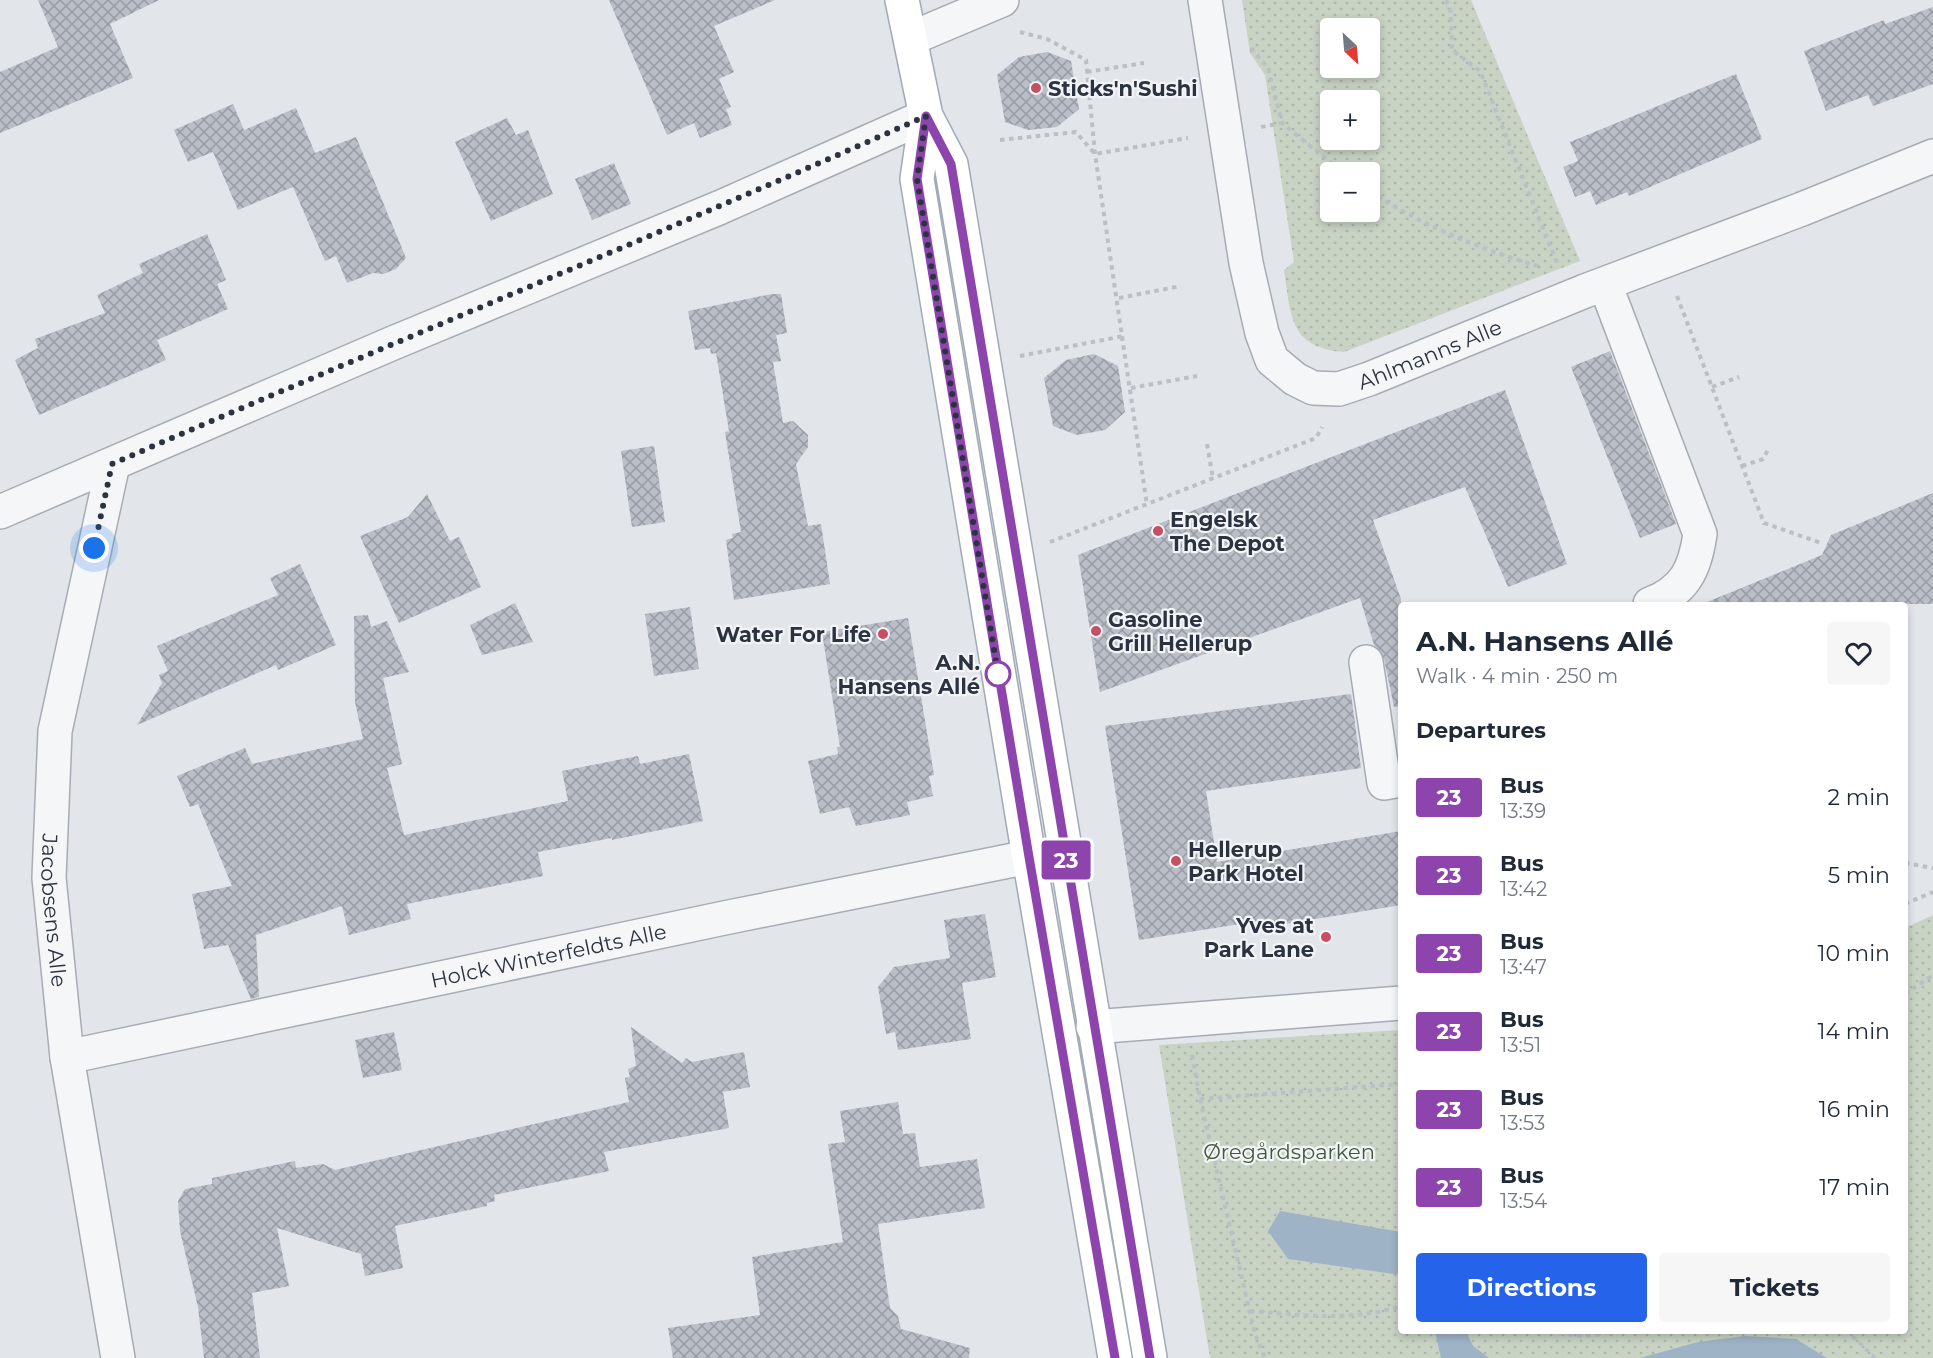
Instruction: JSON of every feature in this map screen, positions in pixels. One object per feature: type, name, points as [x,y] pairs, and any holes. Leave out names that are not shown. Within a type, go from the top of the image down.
[{"type":"main road","points":[[902,0],[912,38],[926,116],[951,164],[1093,1027],[1150,1358]]},
{"type":"main road","points":[[926,116],[917,179],[1029,857],[1115,1358]]},
{"type":"street","points":[[912,38],[1002,0]]},
{"type":"street","name":"Ahlmanns Alle","points":[[1205,0],[1246,263],[1262,333],[1272,360],[1295,379],[1313,388],[1339,389],[1475,338],[1584,284],[1663,262],[1933,156]]},
{"type":"street","points":[[0,512],[393,343],[722,207],[926,116]]},
{"type":"street","points":[[1584,284],[1700,534],[1696,562],[1683,583],[1663,600],[1656,602]]},
{"type":"street","name":"Jacobsens Alle","points":[[112,464],[55,731],[49,878],[67,1057],[118,1358]]},
{"type":"street","points":[[1365,662],[1384,783],[1398,781]]},
{"type":"street","name":"Holck Winterfeldts Alle","points":[[67,1057],[729,917],[1029,857]]},
{"type":"street","points":[[1093,1027],[1398,1004]]},
{"type":"path","points":[[1446,0],[1451,12],[1452,50],[1480,70],[1584,284]]},
{"type":"path","points":[[1014,31],[1047,39],[1086,60],[1095,154],[1119,298],[1147,505]]},
{"type":"path","points":[[1248,43],[1268,68],[1282,123],[1330,162]]},
{"type":"path","points":[[1087,72],[1144,63]]},
{"type":"path","points":[[1095,154],[1282,123]]},
{"type":"path","points":[[1000,141],[1076,132],[1095,154]]},
{"type":"path","points":[[1380,199],[1399,211],[1484,250],[1545,268],[1584,284]]},
{"type":"path","points":[[1663,262],[1764,523],[1821,543]]},
{"type":"path","points":[[1119,298],[1181,286]]},
{"type":"path","points":[[984,363],[1124,336]]},
{"type":"path","points":[[1131,388],[1197,376]]},
{"type":"path","points":[[1712,387],[1740,377]]},
{"type":"path","points":[[1016,554],[1316,438],[1339,389]]},
{"type":"path","points":[[1207,444],[1213,479]]},
{"type":"path","points":[[1742,466],[1763,459],[1769,448]]},
{"type":"path","points":[[1908,864],[1933,868]]},
{"type":"path","points":[[1908,903],[1933,892]]},
{"type":"path","points":[[1908,992],[1933,975]]},
{"type":"path","points":[[1186,1019],[1200,1099],[1250,1311],[1265,1358]]},
{"type":"path","points":[[1200,1099],[1398,1084]]},
{"type":"path","points":[[1250,1311],[1334,1318],[1372,1315],[1398,1307]]},
{"type":"path","points":[[1563,1334],[1594,1336],[1602,1334]]},
{"type":"path","points":[[1850,1334],[1875,1358]]},
{"type":"green space","points":[[1242,0],[1471,0],[1580,261],[1344,352],[1312,344],[1296,326],[1289,301],[1284,270],[1294,262],[1265,75],[1250,53]]},
{"type":"green space","name":"Øregårdsparken","points":[[1933,915],[1933,1358],[1210,1358],[1159,1045],[1398,1030],[1398,1334],[1908,1334],[1908,927]]},
{"type":"water","points":[[1280,1211],[1398,1231],[1398,1275],[1288,1259],[1268,1231]]},
{"type":"water","points":[[1436,1334],[1467,1334],[1473,1346],[1489,1358],[1441,1358]]},
{"type":"water","points":[[1745,1336],[1796,1339],[1827,1358],[1640,1358],[1698,1342]]},
{"type":"building","points":[[38,0],[159,0],[110,24],[133,78],[0,133],[0,72],[58,47]]},
{"type":"building","points":[[609,0],[775,0],[714,26],[734,72],[719,79],[731,107],[726,109],[732,125],[700,138],[694,123],[667,135]]},
{"type":"building","points":[[1933,7],[1933,84],[1873,106],[1868,95],[1826,111],[1804,51],[1884,20],[1885,24]]},
{"type":"building","points":[[1047,52],[1071,61],[1079,109],[1057,127],[1028,130],[1005,122],[997,75],[1019,57]]},
{"type":"building","points":[[1736,74],[1762,139],[1629,196],[1627,192],[1596,205],[1590,191],[1575,197],[1563,167],[1578,161],[1570,142]]},
{"type":"building","points":[[233,104],[244,130],[296,108],[315,153],[356,137],[406,258],[396,269],[383,274],[373,273],[347,283],[336,256],[325,261],[293,187],[238,210],[213,152],[188,162],[174,130]]},
{"type":"building","points":[[507,118],[516,135],[528,130],[553,194],[491,221],[455,142]]},
{"type":"building","points":[[614,163],[631,204],[592,220],[575,179]]},
{"type":"building","points":[[207,234],[226,280],[217,284],[228,309],[157,340],[166,360],[39,415],[15,360],[38,348],[35,339],[105,313],[97,295],[143,273],[139,264]]},
{"type":"building","points":[[781,294],[787,333],[776,335],[781,361],[773,362],[783,423],[793,421],[808,435],[808,447],[796,464],[808,526],[821,524],[830,584],[734,600],[726,540],[733,538],[732,534],[741,532],[725,432],[729,431],[716,353],[711,354],[710,348],[695,350],[688,311]]},
{"type":"building","points":[[1610,351],[1676,524],[1640,538],[1571,367]]},
{"type":"building","points":[[1094,354],[1118,366],[1125,412],[1105,430],[1077,435],[1053,426],[1044,378],[1066,360]]},
{"type":"building","points":[[1505,390],[1567,564],[1508,587],[1465,487],[1373,520],[1401,599],[1401,602],[1398,602],[1398,706],[1394,707],[1384,659],[1374,645],[1360,598],[1100,692],[1078,555]]},
{"type":"building","points":[[654,446],[665,522],[632,527],[621,451]]},
{"type":"building","points":[[1933,493],[1933,604],[1707,602],[1822,555],[1831,535]]},
{"type":"building","points":[[427,494],[450,541],[459,537],[481,587],[399,623],[360,536],[408,517]]},
{"type":"building","points":[[300,564],[336,645],[278,670],[276,665],[137,725],[162,683],[159,675],[168,671],[157,646],[278,595],[270,578]]},
{"type":"building","points":[[515,603],[533,642],[482,655],[470,625]]},
{"type":"building","points":[[690,607],[699,669],[654,676],[645,614]]},
{"type":"building","points":[[368,615],[371,627],[387,621],[409,672],[383,678],[402,764],[387,768],[404,835],[568,801],[562,771],[638,756],[640,764],[689,754],[703,821],[612,840],[612,838],[538,852],[543,876],[407,904],[411,919],[349,935],[342,906],[256,935],[259,997],[251,999],[228,945],[204,949],[192,894],[232,886],[198,804],[190,807],[177,776],[245,748],[252,764],[363,739],[355,702],[354,616]]},
{"type":"building","points":[[908,618],[934,775],[929,776],[933,796],[907,802],[910,815],[856,826],[849,807],[820,814],[808,761],[838,754],[837,747],[840,747],[822,632]]},
{"type":"building","points":[[1351,694],[1361,768],[1206,791],[1217,862],[1398,832],[1398,905],[1267,927],[1265,920],[1139,940],[1105,726]]},
{"type":"building","points":[[985,914],[996,977],[962,983],[971,1039],[898,1050],[895,1032],[886,1034],[878,987],[894,967],[950,958],[944,920]]},
{"type":"building","points":[[631,1027],[682,1063],[686,1058],[692,1062],[744,1052],[750,1087],[723,1092],[729,1128],[604,1152],[609,1171],[494,1195],[495,1201],[487,1203],[487,1206],[395,1226],[403,1268],[365,1276],[361,1254],[277,1228],[289,1286],[252,1293],[260,1358],[204,1358],[198,1307],[180,1231],[178,1201],[185,1189],[212,1184],[212,1178],[295,1161],[296,1168],[323,1164],[335,1170],[629,1102],[625,1078],[630,1077],[628,1069],[636,1066]]},
{"type":"building","points":[[394,1032],[402,1070],[363,1078],[355,1040]]},
{"type":"building","points":[[898,1102],[903,1134],[915,1133],[920,1167],[977,1159],[985,1208],[878,1224],[890,1308],[898,1316],[901,1329],[970,1348],[969,1358],[673,1358],[668,1328],[760,1315],[752,1257],[843,1242],[828,1144],[845,1142],[840,1111]]},
{"type":"bus line","name":"23","points":[[1115,1358],[986,602],[948,356],[917,179],[926,116],[951,164],[1093,1027],[1150,1358]]},
{"type":"place","name":"Sticks'n'Sushi","points":[[1036,88]]},
{"type":"place","name":"Engelsk The Depot","points":[[1158,531]]},
{"type":"place","name":"Gasoline Grill Hellerup","points":[[1096,631]]},
{"type":"place","name":"Water For Life","points":[[883,634]]},
{"type":"place","name":"A.N. Hansens Allé","points":[[998,674]]},
{"type":"place","name":"Hellerup Park Hotel","points":[[1176,861]]},
{"type":"place","name":"Yves at Park Lane","points":[[1326,937]]},
{"type":"route","points":[[94,548],[112,464],[393,343],[722,207],[926,116],[917,179],[948,356],[998,674]]}]
